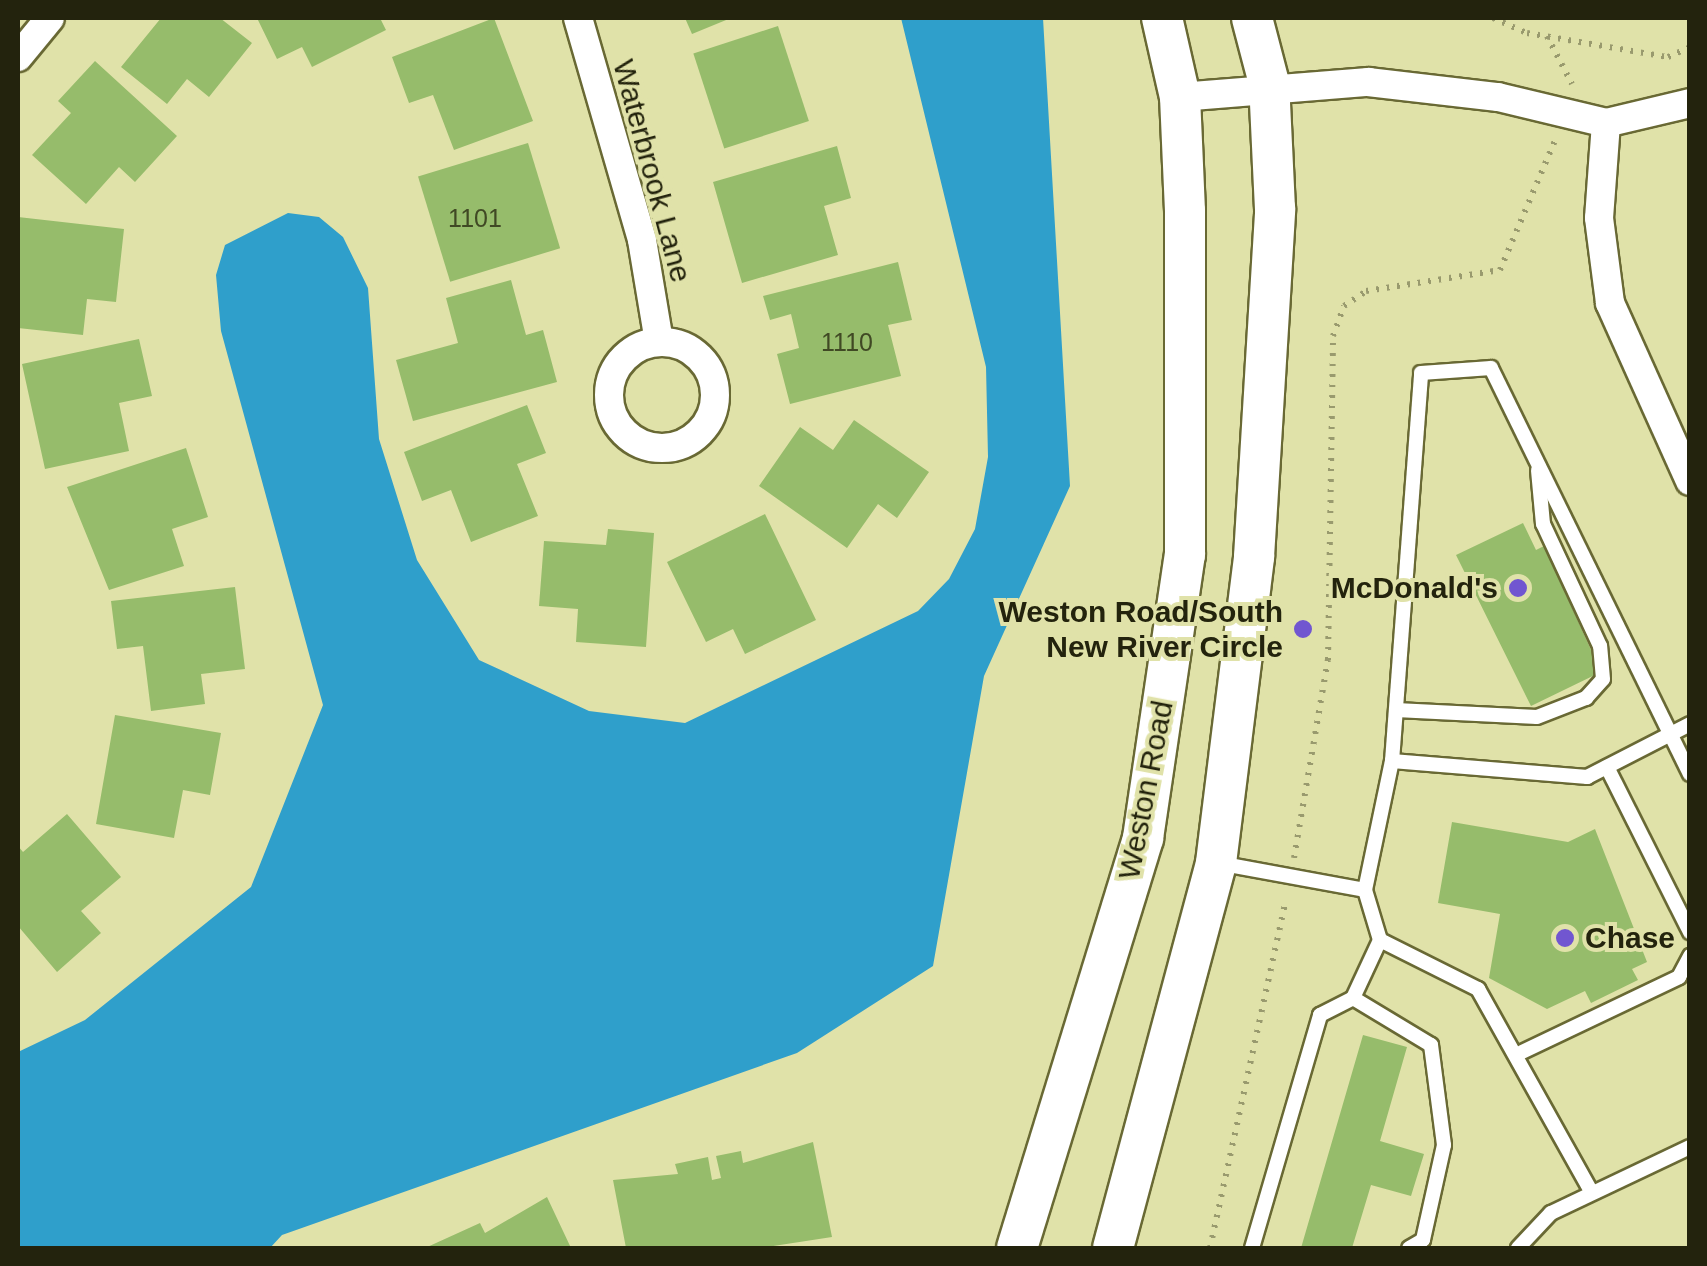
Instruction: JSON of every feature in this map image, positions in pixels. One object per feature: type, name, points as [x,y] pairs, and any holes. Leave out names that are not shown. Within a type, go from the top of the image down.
[{"type":"main road","name":"Weston Road","points":[[1016,1248],[1143,838],[1184,555],[1180,97],[1162,18]]},
{"type":"main road","points":[[1113,1248],[1216,863],[1254,556],[1275,208],[1269,83],[1252,18]]},
{"type":"street","points":[[18,56],[50,18]]},
{"type":"street","name":"Waterbrook Lane","points":[[578,18],[642,240],[659,342]]},
{"type":"street","points":[[1180,97],[1269,83],[1435,88],[1606,123],[1690,103]]},
{"type":"street","points":[[1606,123],[1600,218],[1610,303],[1690,481]]},
{"type":"lane","points":[[1252,1248],[1320,1016],[1352,998],[1380,940],[1365,890],[1392,760],[1422,373],[1490,368],[1690,774]]},
{"type":"lane","points":[[1396,710],[1537,717],[1586,698],[1603,678],[1600,646],[1543,524],[1538,464]]},
{"type":"lane","points":[[1392,760],[1587,777],[1690,724]]},
{"type":"lane","points":[[1607,767],[1690,932]]},
{"type":"lane","points":[[1216,863],[1365,890]]},
{"type":"lane","points":[[1380,940],[1478,989],[1522,1052],[1592,1190]]},
{"type":"lane","points":[[1522,1052],[1678,976],[1690,956]]},
{"type":"lane","points":[[1352,998],[1431,1045],[1444,1145],[1423,1240],[1409,1248]]},
{"type":"lane","points":[[1518,1248],[1551,1213],[1592,1190],[1690,1147]]},
{"type":"path","points":[[1493,18],[1527,33],[1668,57],[1690,47]]},
{"type":"path","points":[[1210,1248],[1291,876]]},
{"type":"water","points":[[901,18],[1043,18],[1070,486],[984,676],[933,966],[797,1053],[282,1235],[270,1248],[18,1248],[18,1052],[85,1020],[251,887],[323,705],[221,331],[216,275],[225,245],[288,213],[319,217],[343,237],[368,288],[379,439],[417,560],[479,660],[589,711],[685,723],[918,611],[949,579],[975,529],[988,457],[986,367]]},
{"type":"building","points":[[161,18],[220,18],[252,43],[209,97],[187,79],[167,104],[121,67]]},
{"type":"building","points":[[257,18],[380,18],[386,30],[312,67],[302,47],[277,59]]},
{"type":"building","points":[[494,18],[533,121],[454,150],[433,95],[409,103],[392,57]]},
{"type":"building","points":[[685,18],[731,18],[692,34]]},
{"type":"building","points":[[778,26],[809,121],[724,149],[693,54]]},
{"type":"building","points":[[95,61],[177,136],[135,182],[119,167],[86,204],[32,155],[71,113],[58,101]]},
{"type":"building","points":[[528,143],[560,248],[450,282],[418,177]]},
{"type":"building","points":[[837,146],[851,198],[824,206],[838,255],[742,283],[713,182]]},
{"type":"building","points":[[18,217],[124,229],[116,302],[87,299],[83,335],[18,328]]},
{"type":"building","points":[[898,262],[912,320],[888,325],[901,376],[790,404],[777,354],[799,348],[791,314],[770,320],[763,296]]},
{"type":"building","points":[[511,280],[526,335],[543,330],[557,382],[413,421],[396,360],[458,343],[446,298]]},
{"type":"building","points":[[139,339],[152,396],[119,403],[129,451],[45,469],[22,364]]},
{"type":"building","points":[[527,405],[546,453],[517,464],[538,516],[471,542],[451,490],[422,501],[404,452]]},
{"type":"building","points":[[854,420],[929,472],[897,518],[878,504],[847,548],[759,486],[800,427],[833,450]]},
{"type":"building","points":[[186,448],[208,517],[172,529],[184,566],[109,590],[67,487]]},
{"type":"building","points":[[765,514],[816,620],[745,654],[733,629],[706,642],[667,562]]},
{"type":"building","name":"McDonald's","points":[[1523,523],[1536,550],[1544,546],[1601,672],[1531,706],[1456,555]]},
{"type":"building","points":[[608,529],[654,533],[646,647],[576,642],[578,609],[539,606],[544,541],[606,545]]},
{"type":"building","points":[[235,587],[245,669],[201,674],[205,704],[151,711],[143,646],[117,649],[111,601]]},
{"type":"building","points":[[115,715],[221,733],[210,795],[183,790],[174,838],[96,824]]},
{"type":"building","points":[[67,814],[121,877],[81,911],[101,933],[57,972],[18,926],[18,846],[23,852]]},
{"type":"building","name":"Chase","points":[[1452,822],[1568,842],[1595,829],[1647,962],[1632,969],[1638,980],[1591,1003],[1585,991],[1547,1009],[1489,978],[1500,914],[1438,903]]},
{"type":"building","points":[[1363,1035],[1407,1047],[1380,1141],[1424,1154],[1411,1196],[1371,1185],[1352,1248],[1301,1248]]},
{"type":"building","points":[[813,1142],[832,1237],[760,1248],[626,1248],[613,1180],[678,1174],[675,1164],[708,1157],[712,1180],[721,1178],[716,1156],[741,1151],[743,1163]]},
{"type":"building","points":[[547,1197],[571,1248],[425,1248],[480,1223],[485,1233]]},
{"type":"place","name":"McDonald's","points":[[1518,588]]},
{"type":"place","name":"Weston Road/South New River Circle","points":[[1303,629]]},
{"type":"place","name":"Chase","points":[[1565,938]]}]
